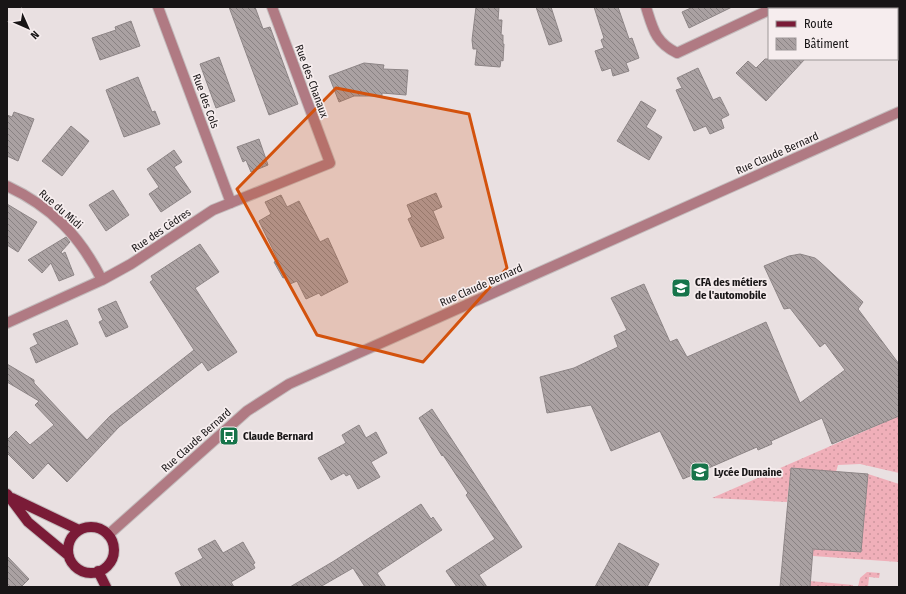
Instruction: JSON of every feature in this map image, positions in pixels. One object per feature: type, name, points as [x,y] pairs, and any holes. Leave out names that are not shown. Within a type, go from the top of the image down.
[{"type":"main road","points":[[8,495],[79,530]]},
{"type":"main road","points":[[8,495],[28,522],[69,556],[77,568],[91,573],[105,568],[113,556],[112,541],[104,530],[91,526],[79,530],[69,542],[69,556]]},
{"type":"main road","points":[[98,571],[106,587]]},
{"type":"street","name":"Rue des Cols","points":[[158,7],[231,203]]},
{"type":"street","name":"Rue des Chanaux","points":[[272,7],[330,163]]},
{"type":"street","points":[[646,7],[655,33],[664,46],[677,53],[768,10]]},
{"type":"street","name":"Rue Claude Bernard","points":[[108,535],[247,411],[289,384],[899,112]]},
{"type":"street","name":"Rue des Cèdres","points":[[7,323],[102,280],[131,264],[213,210],[330,163]]},
{"type":"street","name":"Rue du Midi","points":[[7,186],[30,197],[76,236],[91,258],[102,280]]},
{"type":"highlighted area","points":[[336,88],[469,114],[507,268],[423,362],[317,335],[237,189]]},
{"type":"shaded area","points":[[899,416],[899,473],[860,464],[838,465],[836,472],[791,468],[787,502],[712,498]]},
{"type":"shaded area","points":[[868,474],[899,484],[899,562],[813,556],[813,549],[861,552]]},
{"type":"shaded area","points":[[867,572],[880,573],[879,578],[869,577],[868,587],[858,587],[860,578]]},
{"type":"shaded area","points":[[810,581],[853,585],[853,587],[810,587]]},
{"type":"building","points":[[229,7],[255,7],[263,29],[270,27],[298,104],[269,115]]},
{"type":"building","points":[[476,7],[499,7],[498,20],[502,20],[501,35],[503,35],[504,44],[503,61],[501,60],[500,67],[475,65],[477,49],[473,49],[472,40]]},
{"type":"building","points":[[536,7],[551,7],[562,41],[549,45]]},
{"type":"building","points":[[594,7],[618,7],[629,39],[632,38],[639,58],[626,63],[629,71],[613,76],[611,68],[602,71],[595,51],[604,48],[601,40],[604,38]]},
{"type":"building","points":[[693,7],[732,7],[689,28],[682,12]]},
{"type":"building","points":[[131,21],[140,46],[100,60],[92,38],[116,30],[115,27]]},
{"type":"building","points":[[219,57],[235,101],[216,108],[200,64]]},
{"type":"building","points":[[765,59],[804,60],[766,101],[736,73],[748,61],[756,68]]},
{"type":"building","points":[[364,63],[384,65],[383,69],[408,70],[406,95],[382,93],[382,96],[354,96],[339,102],[329,76]]},
{"type":"building","points":[[698,68],[713,100],[720,97],[729,115],[721,119],[724,128],[710,134],[706,126],[694,131],[676,90],[682,88],[677,78]]},
{"type":"building","points":[[138,77],[152,112],[155,111],[160,124],[124,137],[106,90]]},
{"type":"building","points":[[641,101],[656,110],[646,127],[662,137],[649,160],[617,141]]},
{"type":"building","points":[[14,112],[34,119],[18,161],[7,156],[7,115],[12,117]]},
{"type":"building","points":[[71,126],[89,141],[62,176],[42,161]]},
{"type":"building","points":[[259,139],[268,165],[251,172],[246,160],[243,162],[237,147]]},
{"type":"building","points":[[174,150],[182,162],[174,167],[191,192],[161,212],[149,194],[159,187],[147,169]]},
{"type":"building","points":[[113,190],[129,215],[106,231],[89,205]]},
{"type":"building","points":[[436,193],[442,207],[433,211],[444,238],[421,247],[408,219],[412,217],[407,205]]},
{"type":"building","points":[[281,195],[287,207],[299,201],[320,242],[328,238],[348,282],[321,296],[319,293],[306,299],[297,281],[290,284],[286,277],[283,278],[274,262],[278,260],[259,221],[271,214],[265,202]]},
{"type":"building","points":[[7,204],[37,222],[18,252],[7,245]]},
{"type":"building","points":[[66,237],[70,242],[61,252],[62,254],[65,252],[74,275],[59,281],[51,263],[42,273],[28,260]]},
{"type":"building","points":[[200,244],[219,272],[195,288],[237,352],[208,371],[202,362],[119,427],[67,482],[48,463],[33,479],[7,453],[7,440],[16,431],[30,445],[54,425],[35,405],[39,401],[7,382],[7,364],[34,380],[34,383],[87,440],[110,416],[194,350],[150,282],[153,280],[151,276]]},
{"type":"building","points":[[800,254],[815,258],[863,302],[858,309],[899,364],[899,416],[832,444],[822,418],[771,441],[772,444],[758,450],[757,447],[683,479],[660,431],[611,451],[591,405],[547,413],[540,377],[574,368],[618,347],[614,336],[627,330],[611,298],[644,284],[670,342],[677,339],[687,357],[766,322],[800,403],[845,370],[825,343],[820,347],[790,308],[784,309],[764,266],[789,256]]},
{"type":"building","points":[[116,301],[128,327],[106,337],[99,322],[103,320],[98,309]]},
{"type":"building","points":[[67,320],[78,344],[36,363],[30,348],[38,344],[33,334]]},
{"type":"building","points":[[432,409],[522,547],[479,575],[487,587],[457,587],[446,571],[495,539],[466,495],[468,493],[443,455],[442,456],[419,418]]},
{"type":"building","points":[[359,425],[366,438],[376,432],[387,453],[371,462],[380,477],[358,489],[350,474],[346,476],[344,473],[331,480],[318,458],[346,443],[342,435]]},
{"type":"building","points":[[791,468],[868,474],[861,552],[813,549],[810,587],[780,587]]},
{"type":"building","points":[[421,504],[431,519],[433,517],[442,530],[377,573],[386,587],[365,587],[353,568],[320,587],[290,587],[334,561]]},
{"type":"building","points":[[215,540],[223,553],[243,542],[255,563],[253,564],[255,568],[231,582],[234,587],[182,587],[175,573],[203,558],[198,549]]},
{"type":"building","points":[[619,543],[659,564],[647,587],[595,587]]},
{"type":"building","points":[[7,556],[29,579],[21,587],[7,587]]},
{"type":"place","name":"CFA des métiers de l'automobile","points":[[681,288]]},
{"type":"place","name":"Claude Bernard","points":[[229,436]]},
{"type":"place","name":"Lycée Dumaine","points":[[700,472]]}]
